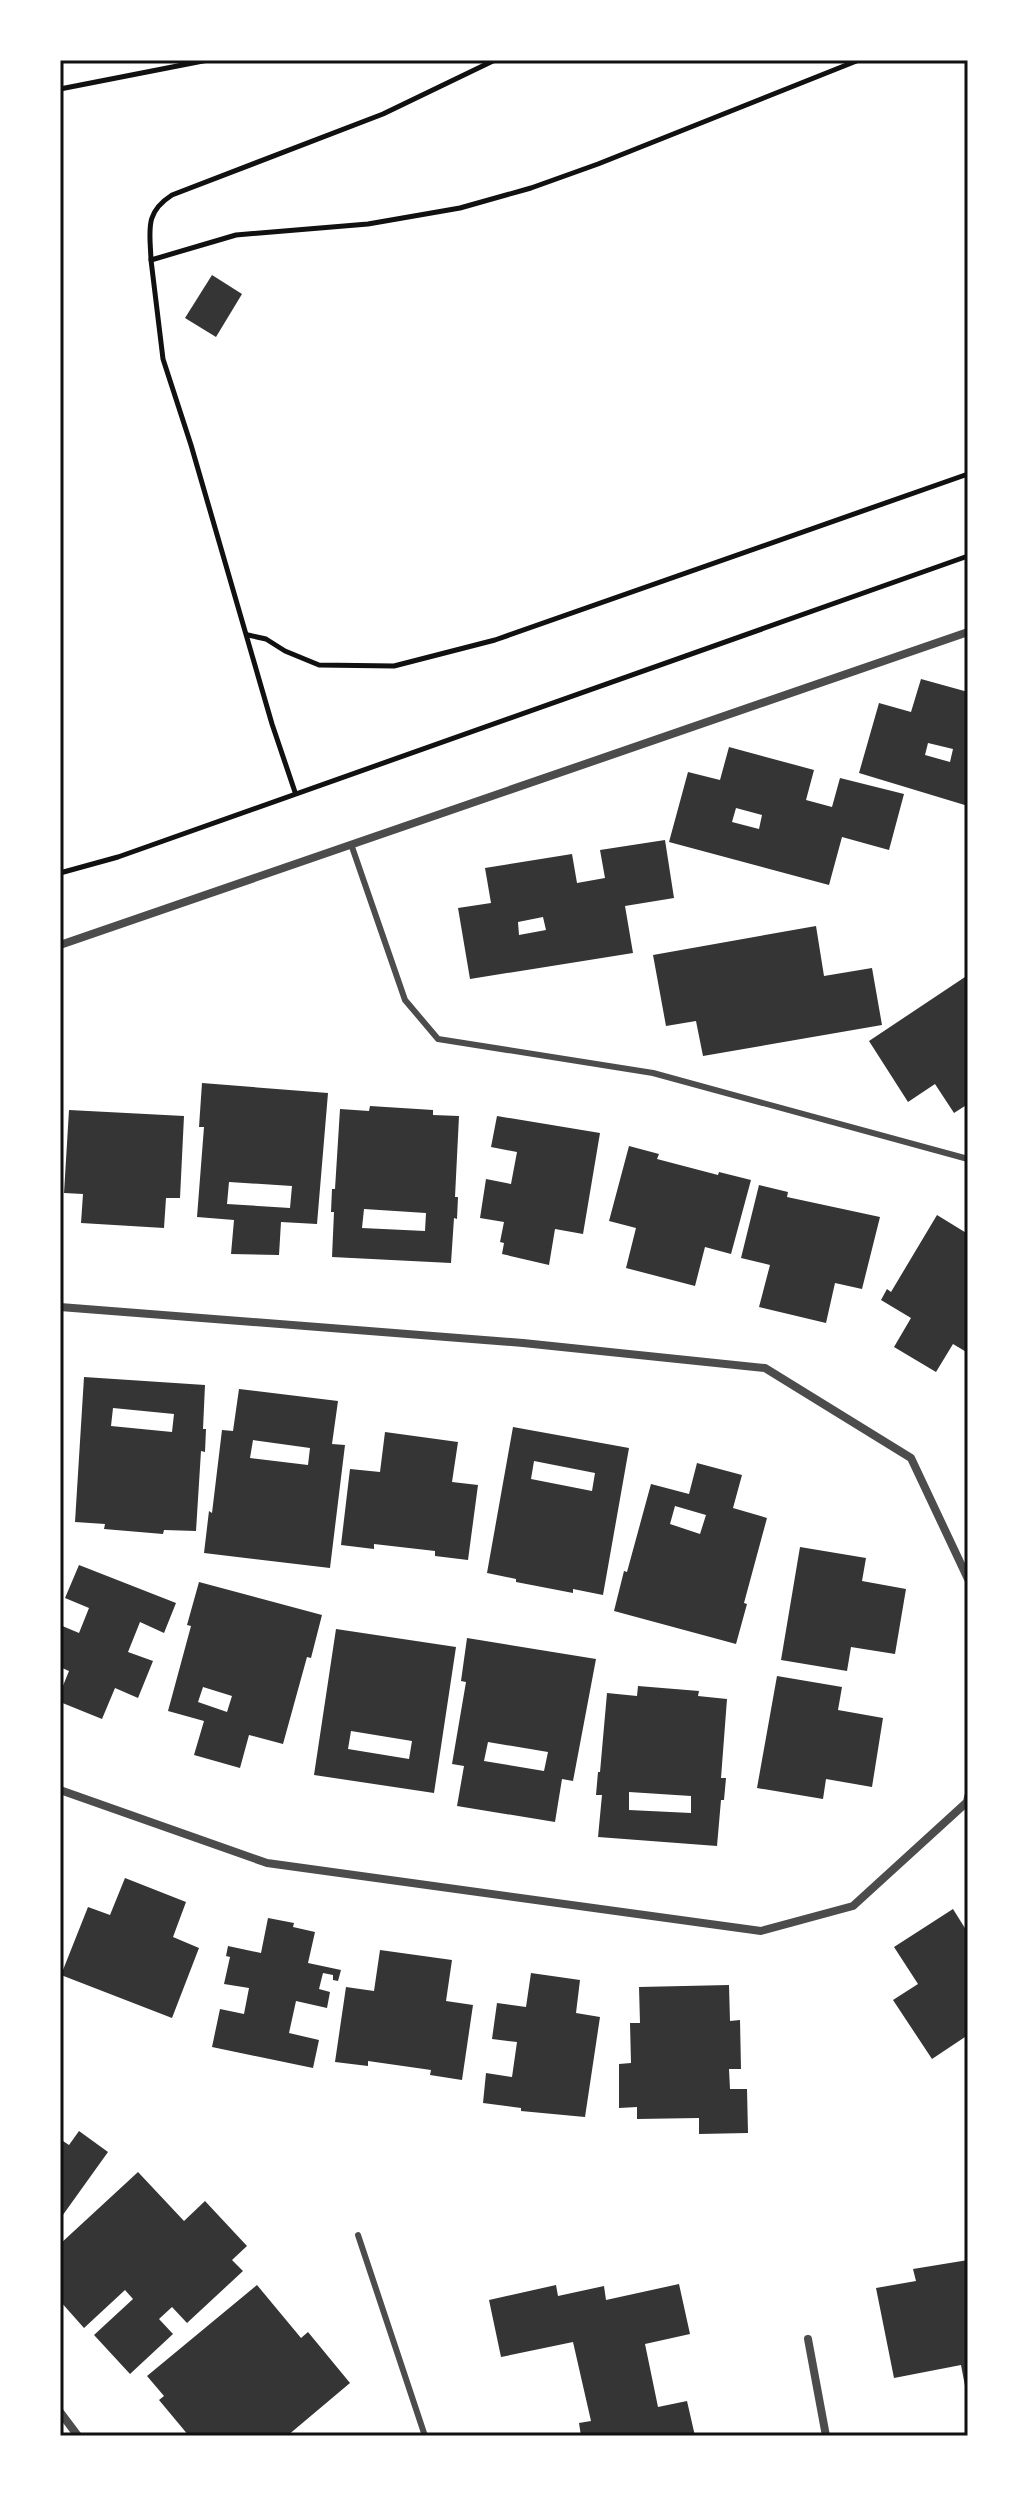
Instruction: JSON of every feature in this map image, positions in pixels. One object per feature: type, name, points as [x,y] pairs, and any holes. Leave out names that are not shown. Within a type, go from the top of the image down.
[{"type":"street","points":[[60,945],[968,632]]},
{"type":"street","points":[[60,1307],[523,1343],[765,1368],[911,1458],[968,1579]]},
{"type":"street","points":[[60,1790],[267,1863],[761,1931],[853,1906],[967,1802],[968,1797]]},
{"type":"street","points":[[808,2339],[826,2436]]},
{"type":"street","points":[[60,2412],[78,2436]]},
{"type":"lane","points":[[351,844],[405,1000],[438,1039],[653,1073],[968,1159]]},
{"type":"lane","points":[[358,2235],[425,2436]]},
{"type":"path","points":[[60,89],[208,60]]},
{"type":"path","points":[[295,792],[163,359],[151,260],[150,218],[159,204],[172,195],[383,114],[495,60]]},
{"type":"path","points":[[151,260],[236,235],[368,224],[475,204],[598,164],[859,60]]},
{"type":"path","points":[[247,634],[266,639],[285,651],[319,665],[394,666],[495,640],[968,474]]},
{"type":"path","points":[[60,873],[118,857],[968,556]]},
{"type":"building","points":[[212,275],[242,294],[216,337],[185,318]]},
{"type":"building","points":[[921,679],[968,692],[968,806],[859,773],[879,703],[911,712]],"holes":[[[928,743],[953,749],[950,762],[925,755]]]},
{"type":"building","points":[[729,747],[814,770],[806,800],[832,807],[840,778],[904,794],[889,850],[842,837],[829,885],[669,842],[688,772],[720,780]],"holes":[[[736,808],[762,815],[759,829],[732,822]]]},
{"type":"building","points":[[665,840],[674,898],[625,906],[633,953],[470,979],[458,908],[491,903],[485,868],[572,854],[577,883],[605,878],[600,850]],"holes":[[[543,917],[546,930],[519,935],[518,922]]]},
{"type":"building","points":[[816,926],[824,976],[872,968],[882,1025],[703,1056],[696,1021],[666,1026],[653,955]]},
{"type":"building","points":[[968,975],[968,1104],[954,1113],[935,1084],[908,1102],[869,1041]]},
{"type":"building","points":[[202,1083],[328,1093],[317,1224],[281,1222],[279,1255],[231,1254],[234,1220],[197,1217],[204,1127],[199,1127]],"holes":[[[229,1182],[292,1186],[290,1208],[227,1204]]]},
{"type":"building","points":[[370,1106],[433,1110],[433,1115],[459,1116],[455,1197],[458,1197],[457,1219],[454,1218],[451,1263],[332,1257],[332,1189],[335,1189],[340,1109],[369,1111]],"holes":[[[364,1209],[426,1213],[425,1231],[362,1228]]]},
{"type":"building","points":[[69,1110],[184,1116],[180,1198],[166,1198],[164,1228],[81,1223],[83,1194],[64,1193]]},
{"type":"building","points":[[497,1116],[600,1133],[583,1234],[555,1229],[549,1265],[502,1254],[504,1243],[500,1242],[504,1222],[480,1218],[486,1179],[511,1184],[517,1152],[491,1147]]},
{"type":"building","points":[[629,1146],[659,1154],[657,1159],[751,1180],[731,1254],[705,1247],[695,1286],[626,1268],[636,1228],[609,1221]]},
{"type":"building","points":[[759,1185],[788,1192],[787,1197],[880,1217],[862,1289],[835,1283],[826,1323],[759,1307],[770,1265],[741,1258]]},
{"type":"building","points":[[937,1215],[968,1234],[968,1353],[953,1344],[936,1372],[894,1347],[911,1318],[881,1300],[887,1289],[891,1292]]},
{"type":"building","points":[[84,1377],[205,1385],[205,1452],[201,1451],[196,1531],[164,1530],[163,1534],[104,1529],[105,1524],[75,1522]],"holes":[[[113,1408],[174,1414],[172,1432],[111,1426]]]},
{"type":"building","points":[[239,1389],[338,1401],[332,1444],[345,1445],[330,1568],[204,1553],[222,1430],[233,1431]],"holes":[[[253,1440],[310,1448],[308,1465],[250,1458]]]},
{"type":"building","points":[[513,1427],[629,1448],[603,1595],[573,1589],[573,1593],[487,1573]],"holes":[[[534,1461],[595,1473],[592,1491],[531,1479]]]},
{"type":"building","points":[[385,1432],[458,1442],[452,1482],[478,1485],[468,1560],[435,1556],[435,1551],[374,1544],[374,1549],[341,1545],[350,1469],[380,1472]]},
{"type":"building","points":[[697,1463],[742,1475],[733,1508],[767,1518],[736,1644],[614,1611],[651,1484],[689,1494]],"holes":[[[675,1506],[706,1515],[700,1534],[670,1524]]]},
{"type":"building","points":[[800,1547],[866,1558],[862,1581],[906,1589],[895,1654],[851,1647],[847,1671],[781,1660]]},
{"type":"building","points":[[79,1565],[176,1603],[164,1633],[140,1622],[128,1652],[153,1661],[138,1698],[115,1688],[102,1719],[60,1702],[60,1693],[69,1671],[60,1667],[60,1625],[79,1633],[89,1608],[65,1598]]},
{"type":"building","points":[[199,1582],[322,1615],[283,1744],[249,1735],[240,1768],[194,1755],[204,1721],[168,1711],[191,1626],[187,1625]],"holes":[[[203,1687],[232,1696],[227,1712],[198,1702]]]},
{"type":"building","points":[[336,1629],[456,1647],[434,1793],[314,1775]],"holes":[[[351,1731],[412,1741],[409,1759],[348,1749]]]},
{"type":"building","points":[[467,1638],[596,1659],[573,1781],[562,1779],[555,1822],[457,1806],[464,1766],[452,1764],[466,1682],[461,1681]],"holes":[[[488,1742],[548,1752],[544,1771],[484,1761]]]},
{"type":"building","points":[[777,1676],[842,1687],[838,1710],[883,1718],[872,1787],[826,1779],[823,1799],[757,1788]]},
{"type":"building","points":[[638,1686],[699,1691],[698,1696],[727,1699],[721,1778],[726,1778],[717,1846],[598,1837],[602,1795],[596,1795],[607,1693],[637,1696]],"holes":[[[629,1792],[691,1796],[691,1813],[629,1810]]]},
{"type":"building","points":[[125,1878],[186,1902],[173,1937],[199,1948],[172,2018],[61,1975],[88,1907],[110,1915]]},
{"type":"building","points":[[953,1909],[968,1933],[968,2035],[932,2059],[893,2000],[918,1984],[894,1947]]},
{"type":"building","points":[[268,1918],[294,1923],[293,1927],[315,1932],[308,1963],[341,1970],[338,1981],[333,1980],[333,1975],[323,1973],[319,1989],[330,1992],[327,2008],[296,2001],[289,2033],[319,2040],[313,2068],[212,2047],[220,2009],[244,2014],[249,1988],[224,1984],[230,1957],[226,1956],[228,1946],[261,1953]]},
{"type":"building","points":[[380,1950],[452,1960],[446,2001],[473,2005],[462,2080],[430,2075],[431,2070],[368,2061],[368,2066],[335,2062],[346,1987],[374,1991]]},
{"type":"building","points":[[531,1973],[580,1980],[576,2013],[600,2017],[585,2117],[521,2111],[521,2108],[483,2103],[486,2073],[512,2077],[517,2042],[492,2039],[497,2003],[526,2007]]},
{"type":"building","points":[[729,1985],[730,2021],[740,2020],[741,2069],[729,2069],[730,2089],[747,2089],[748,2133],[699,2134],[699,2118],[637,2119],[637,2107],[619,2108],[619,2064],[631,2063],[630,2023],[640,2023],[639,1987]]},
{"type":"building","points":[[79,2131],[108,2152],[60,2219],[60,2139],[69,2145]]},
{"type":"building","points":[[138,2172],[184,2221],[205,2201],[247,2246],[232,2260],[243,2271],[187,2323],[172,2307],[159,2319],[173,2334],[130,2374],[94,2335],[133,2299],[125,2290],[84,2328],[60,2301],[60,2244]]},
{"type":"building","points":[[968,2260],[968,2386],[965,2386],[961,2365],[894,2378],[876,2288],[916,2281],[913,2269]]},
{"type":"building","points":[[679,2284],[690,2334],[645,2344],[658,2407],[687,2401],[695,2436],[581,2436],[579,2423],[591,2421],[573,2342],[501,2357],[489,2300],[556,2285],[558,2296],[604,2286],[606,2300]]},
{"type":"building","points":[[257,2285],[301,2338],[308,2332],[350,2383],[287,2436],[189,2436],[159,2400],[164,2396],[147,2376]]}]
